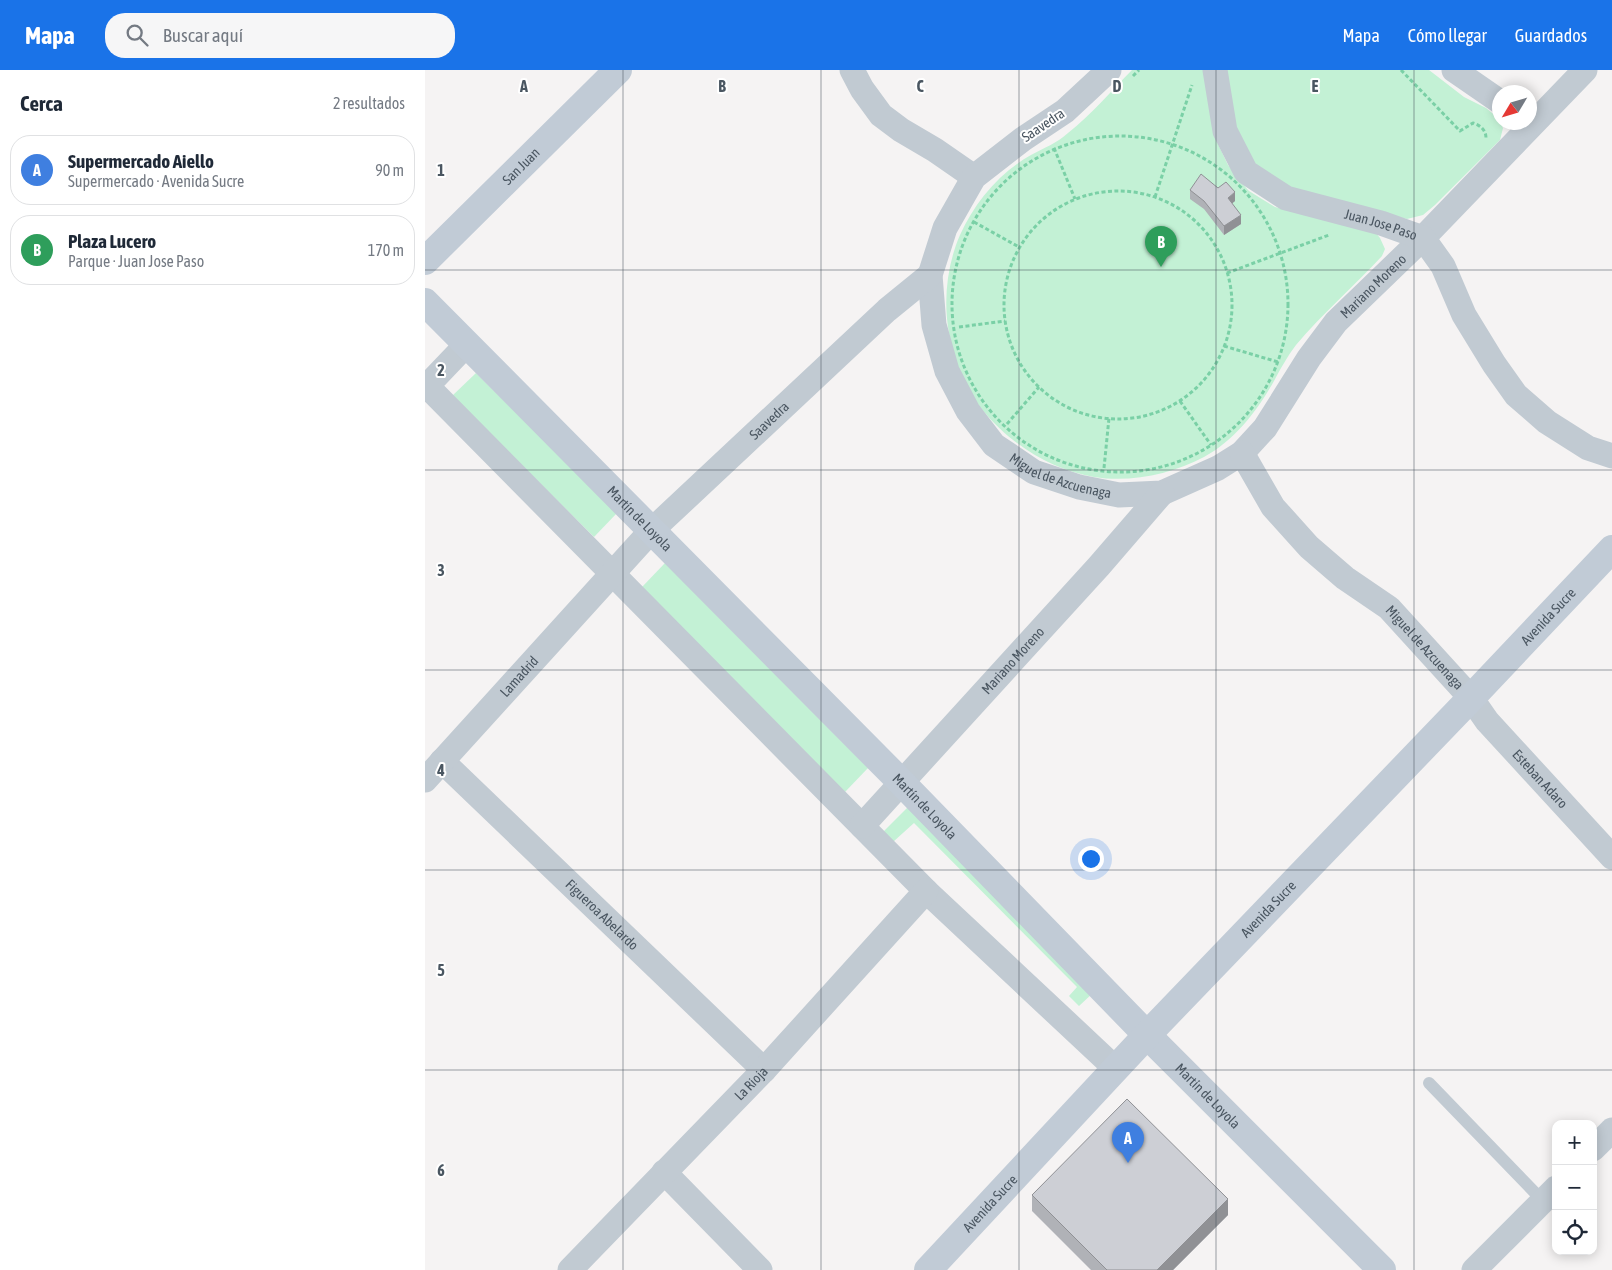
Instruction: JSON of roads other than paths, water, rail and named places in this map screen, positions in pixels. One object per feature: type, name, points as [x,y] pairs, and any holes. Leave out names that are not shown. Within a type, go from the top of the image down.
[{"type":"street","name":"San Juan","points":[[425,262],[618,70]]},
{"type":"street","points":[[852,70],[862,89],[881,114],[901,130],[975,177]]},
{"type":"street","name":"Saavedra","points":[[975,177],[1023,139],[1065,111],[1109,70]]},
{"type":"street","points":[[1455,70],[1492,96]]},
{"type":"street","name":"Mariano Moreno","points":[[1537,116],[1585,70]]},
{"type":"street","name":"Juan Jose Paso","points":[[1204,75],[1225,131],[1246,172],[1286,198],[1381,223],[1423,238],[1443,266],[1464,315],[1494,364],[1516,395],[1555,427],[1588,448],[1612,456]]},
{"type":"street","name":"Mariano Moreno","points":[[1242,453],[1265,428],[1309,358],[1336,322],[1423,238],[1524,130]]},
{"type":"street","name":"Miguel de Azcuenaga","points":[[975,177],[945,228],[930,275],[935,325],[947,370],[968,411],[994,445],[1034,472],[1079,487],[1119,495],[1163,493],[1218,468],[1242,453],[1273,507],[1309,547],[1345,578],[1389,608],[1471,698]]},
{"type":"street","name":"Saavedra","points":[[612,572],[651,531],[887,310],[930,275]]},
{"type":"street","name":"Martín de Loyola","points":[[425,302],[901,782],[1147,1035],[1382,1270]]},
{"type":"street","points":[[467,344],[426,388],[612,572],[926,891],[1117,1069]]},
{"type":"street","name":"Mariano Moreno","points":[[862,826],[1163,493]]},
{"type":"street","name":"Avenida Sucre","points":[[928,1270],[1147,1035],[1612,549]]},
{"type":"street","name":"Lamadrid","points":[[425,780],[612,572]]},
{"type":"street","name":"Esteban Adaro","points":[[1471,698],[1487,721],[1612,856]]},
{"type":"street","name":"Figueroa Abelardo","points":[[442,761],[764,1070]]},
{"type":"street","name":"La Rioja","points":[[570,1270],[764,1070],[926,891]]},
{"type":"street","points":[[664,1172],[760,1270]]},
{"type":"street","points":[[1474,1270],[1549,1194]]},
{"type":"lane","points":[[1429,1083],[1549,1194]]},
{"type":"place","name":"Plaza Lucero","points":[[1161,267]]},
{"type":"place","name":"Supermercado Aiello","points":[[1128,1163]]}]
